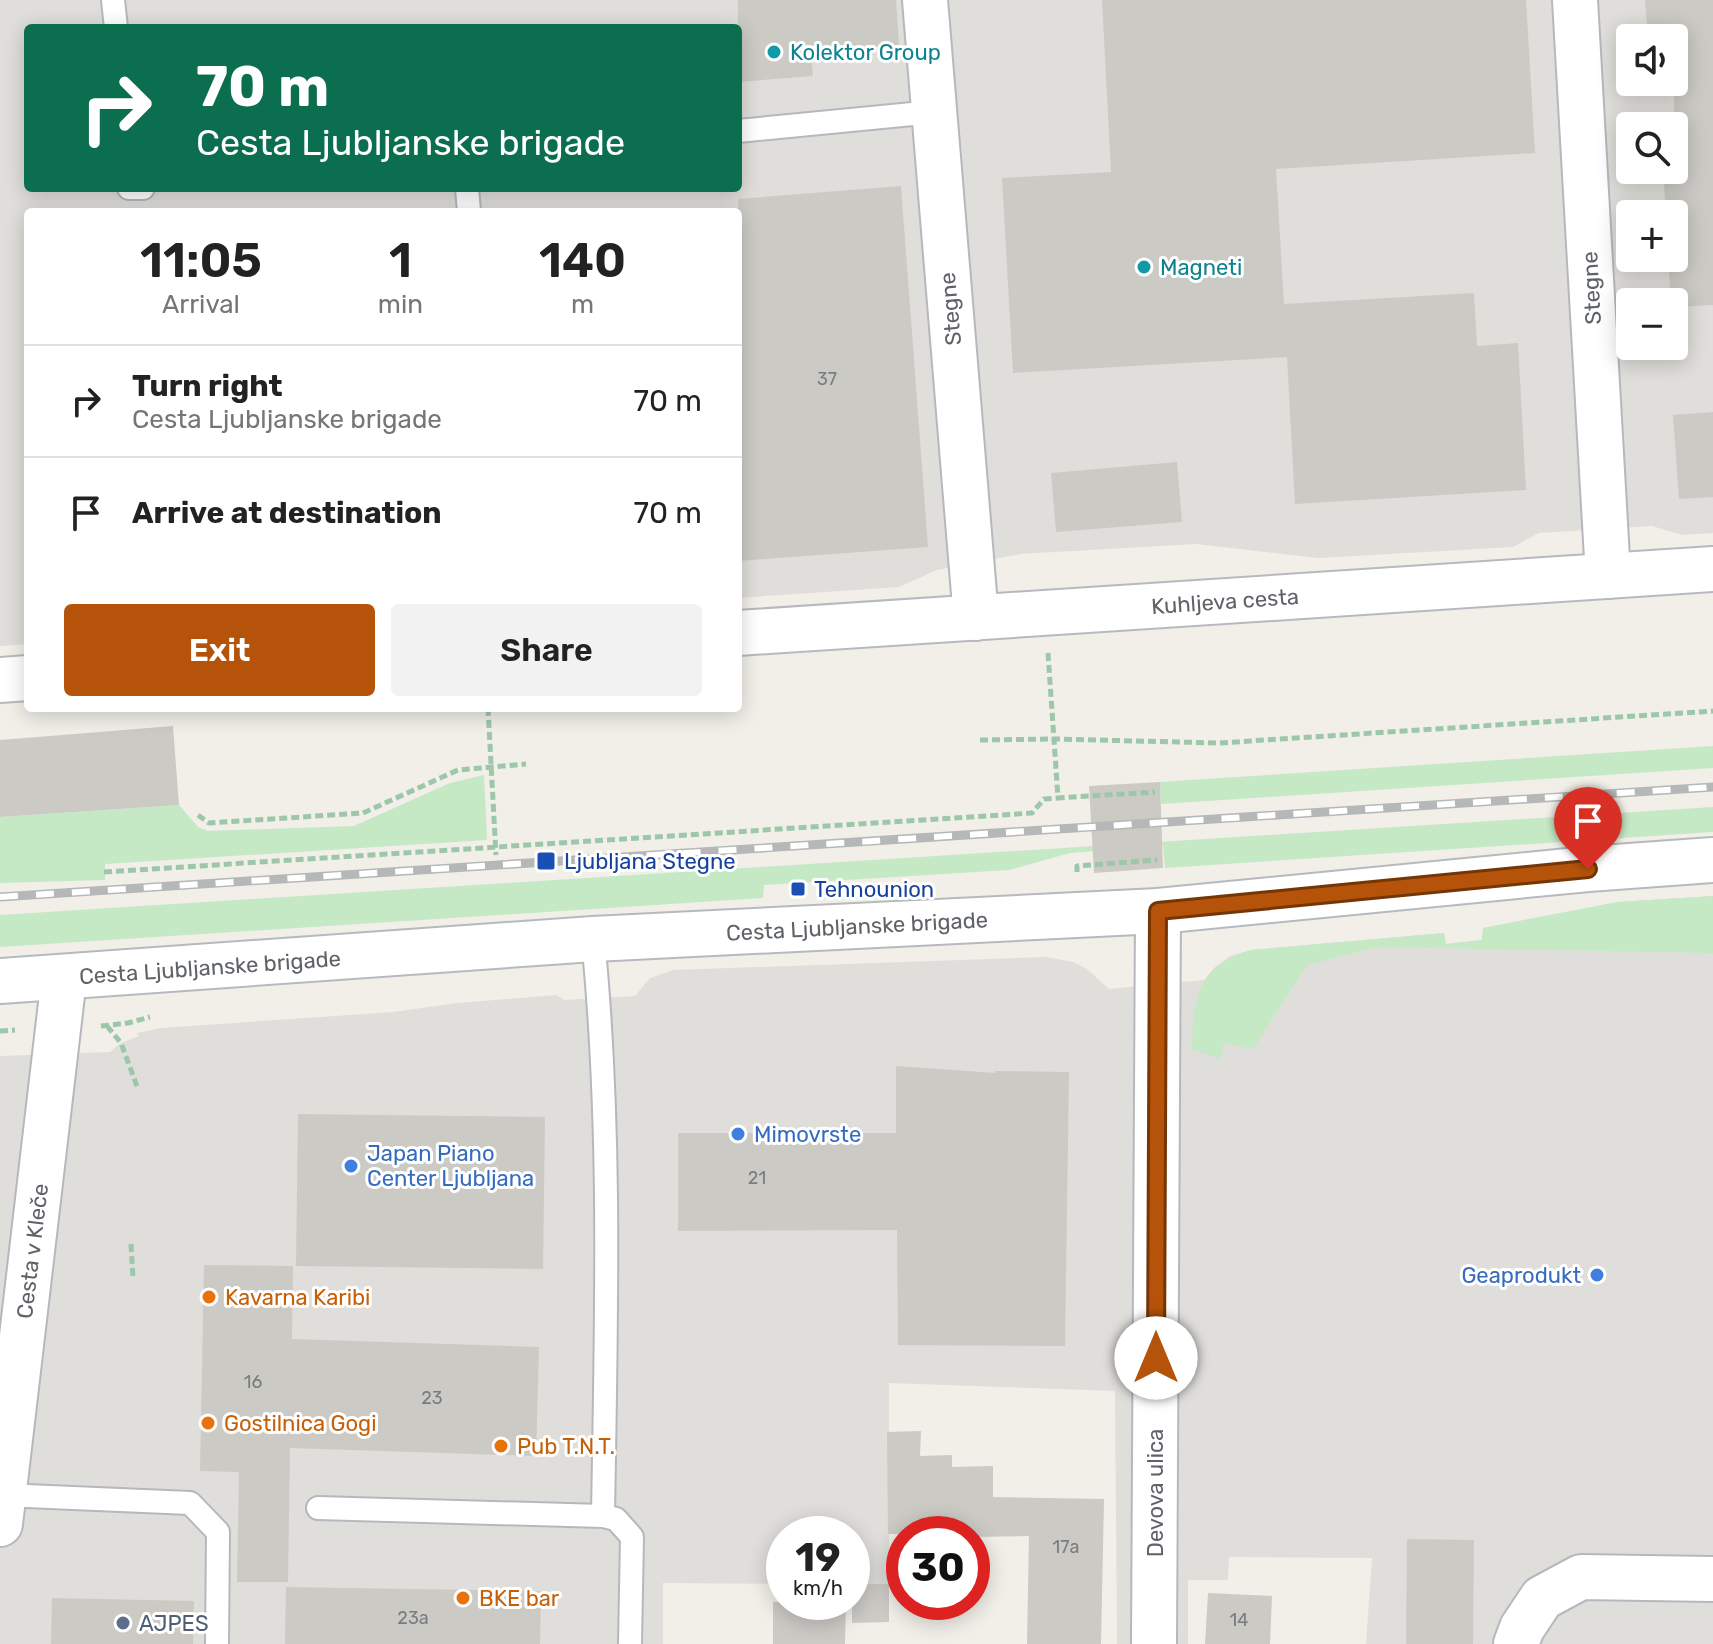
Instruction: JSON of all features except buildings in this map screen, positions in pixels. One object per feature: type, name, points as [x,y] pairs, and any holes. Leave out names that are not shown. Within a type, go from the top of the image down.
[{"type":"street","name":"Stegne","points":[[925,0],[976,618]]},
{"type":"street","name":"Stegne","points":[[1575,0],[1608,576]]},
{"type":"street","name":"Kuhljeva cesta","points":[[742,633],[1713,569]]},
{"type":"street","points":[[0,680],[24,678]]},
{"type":"street","name":"Cesta Ljubljanske brigade","points":[[0,981],[593,939],[1158,911],[1588,869],[1713,860]]},
{"type":"street","name":"Devova ulica","points":[[1154,1644],[1158,911]]},
{"type":"street","name":"Cesta v Kleče","points":[[1,1509],[64,978]]},
{"type":"street","points":[[1516,1644],[1522,1628],[1542,1598],[1581,1577],[1713,1579]]},
{"type":"lane","points":[[113,0],[116,24]]},
{"type":"lane","points":[[742,131],[933,112]]},
{"type":"lane","points":[[593,939],[604,1072],[606,1307],[603,1516]]},
{"type":"lane","points":[[1,1509],[190,1503],[218,1532],[217,1644]]},
{"type":"lane","points":[[318,1508],[603,1516],[616,1519],[632,1537],[630,1644]]},
{"type":"path","points":[[1045,613],[1058,798]]},
{"type":"path","points":[[980,740],[1219,743],[1713,711]]},
{"type":"path","points":[[488,712],[496,855]]},
{"type":"path","points":[[198,815],[209,823],[363,813],[458,770],[526,764]]},
{"type":"path","points":[[104,872],[1032,813],[1044,799],[1155,792]]},
{"type":"path","points":[[1077,866],[1157,860]]},
{"type":"path","points":[[107,1025],[121,1043],[138,1089]]},
{"type":"path","points":[[131,1244],[133,1278]]},
{"type":"shaded area","points":[[0,0],[1713,0],[1713,533],[1682,535],[1652,526],[1539,533],[1513,547],[1319,558],[1196,544],[1020,554],[937,570],[899,587],[742,598],[742,208],[24,208],[24,644],[0,646]]},
{"type":"shaded area","points":[[1713,896],[1713,1644],[1366,1644],[1372,1558],[1229,1557],[1228,1580],[1188,1580],[1188,1644],[1117,1644],[1115,1391],[889,1383],[886,1584],[870,1584],[870,1516],[766,1516],[766,1584],[663,1583],[663,1644],[0,1644],[0,1056],[110,1052],[121,1043],[139,1036],[137,1033],[161,1028],[393,1012],[556,995],[565,1000],[635,996],[650,978],[673,970],[1046,957],[1073,962],[1087,969],[1109,989],[1204,980],[1230,956],[1251,950],[1444,933],[1446,944],[1482,940],[1483,928],[1618,902]]},
{"type":"green space","points":[[1713,746],[1713,768],[1161,804],[1160,782]]},
{"type":"green space","points":[[484,775],[487,840],[105,864],[105,880],[0,883],[0,817],[179,805],[198,827],[208,831],[354,826],[450,783]]},
{"type":"green space","points":[[1713,807],[1713,832],[1165,868],[1163,845],[1070,853],[1009,870],[764,885],[763,898],[0,947],[0,915]]},
{"type":"green space","points":[[1713,896],[1713,953],[1378,947],[1307,965],[1253,1049],[1224,1043],[1220,1059],[1192,1049],[1197,1000],[1208,975],[1219,965],[1251,950],[1444,933],[1446,944],[1482,940],[1483,928],[1618,902]]},
{"type":"railway","points":[[0,897],[1713,787]]},
{"type":"place","name":"Kolektor Group","points":[[774,52]]},
{"type":"place","name":"Magneti","points":[[1144,267]]},
{"type":"place","name":"Ljubljana Stegne","points":[[546,861]]},
{"type":"place","name":"Tehnounion","points":[[798,889]]},
{"type":"place","name":"Mimovrste","points":[[738,1134]]},
{"type":"place","name":"Japan Piano Center Ljubljana","points":[[351,1166]]},
{"type":"place","name":"Geaprodukt","points":[[1597,1275]]},
{"type":"place","name":"Kavarna Karibi","points":[[209,1297]]},
{"type":"place","name":"Gostilnica Gogi","points":[[208,1423]]},
{"type":"place","name":"Pub T.N.T.","points":[[501,1446]]},
{"type":"place","name":"BKE bar","points":[[463,1598]]},
{"type":"place","name":"AJPES","points":[[123,1623]]},
{"type":"route","points":[[1156,1358],[1158,911],[1588,869]]}]
